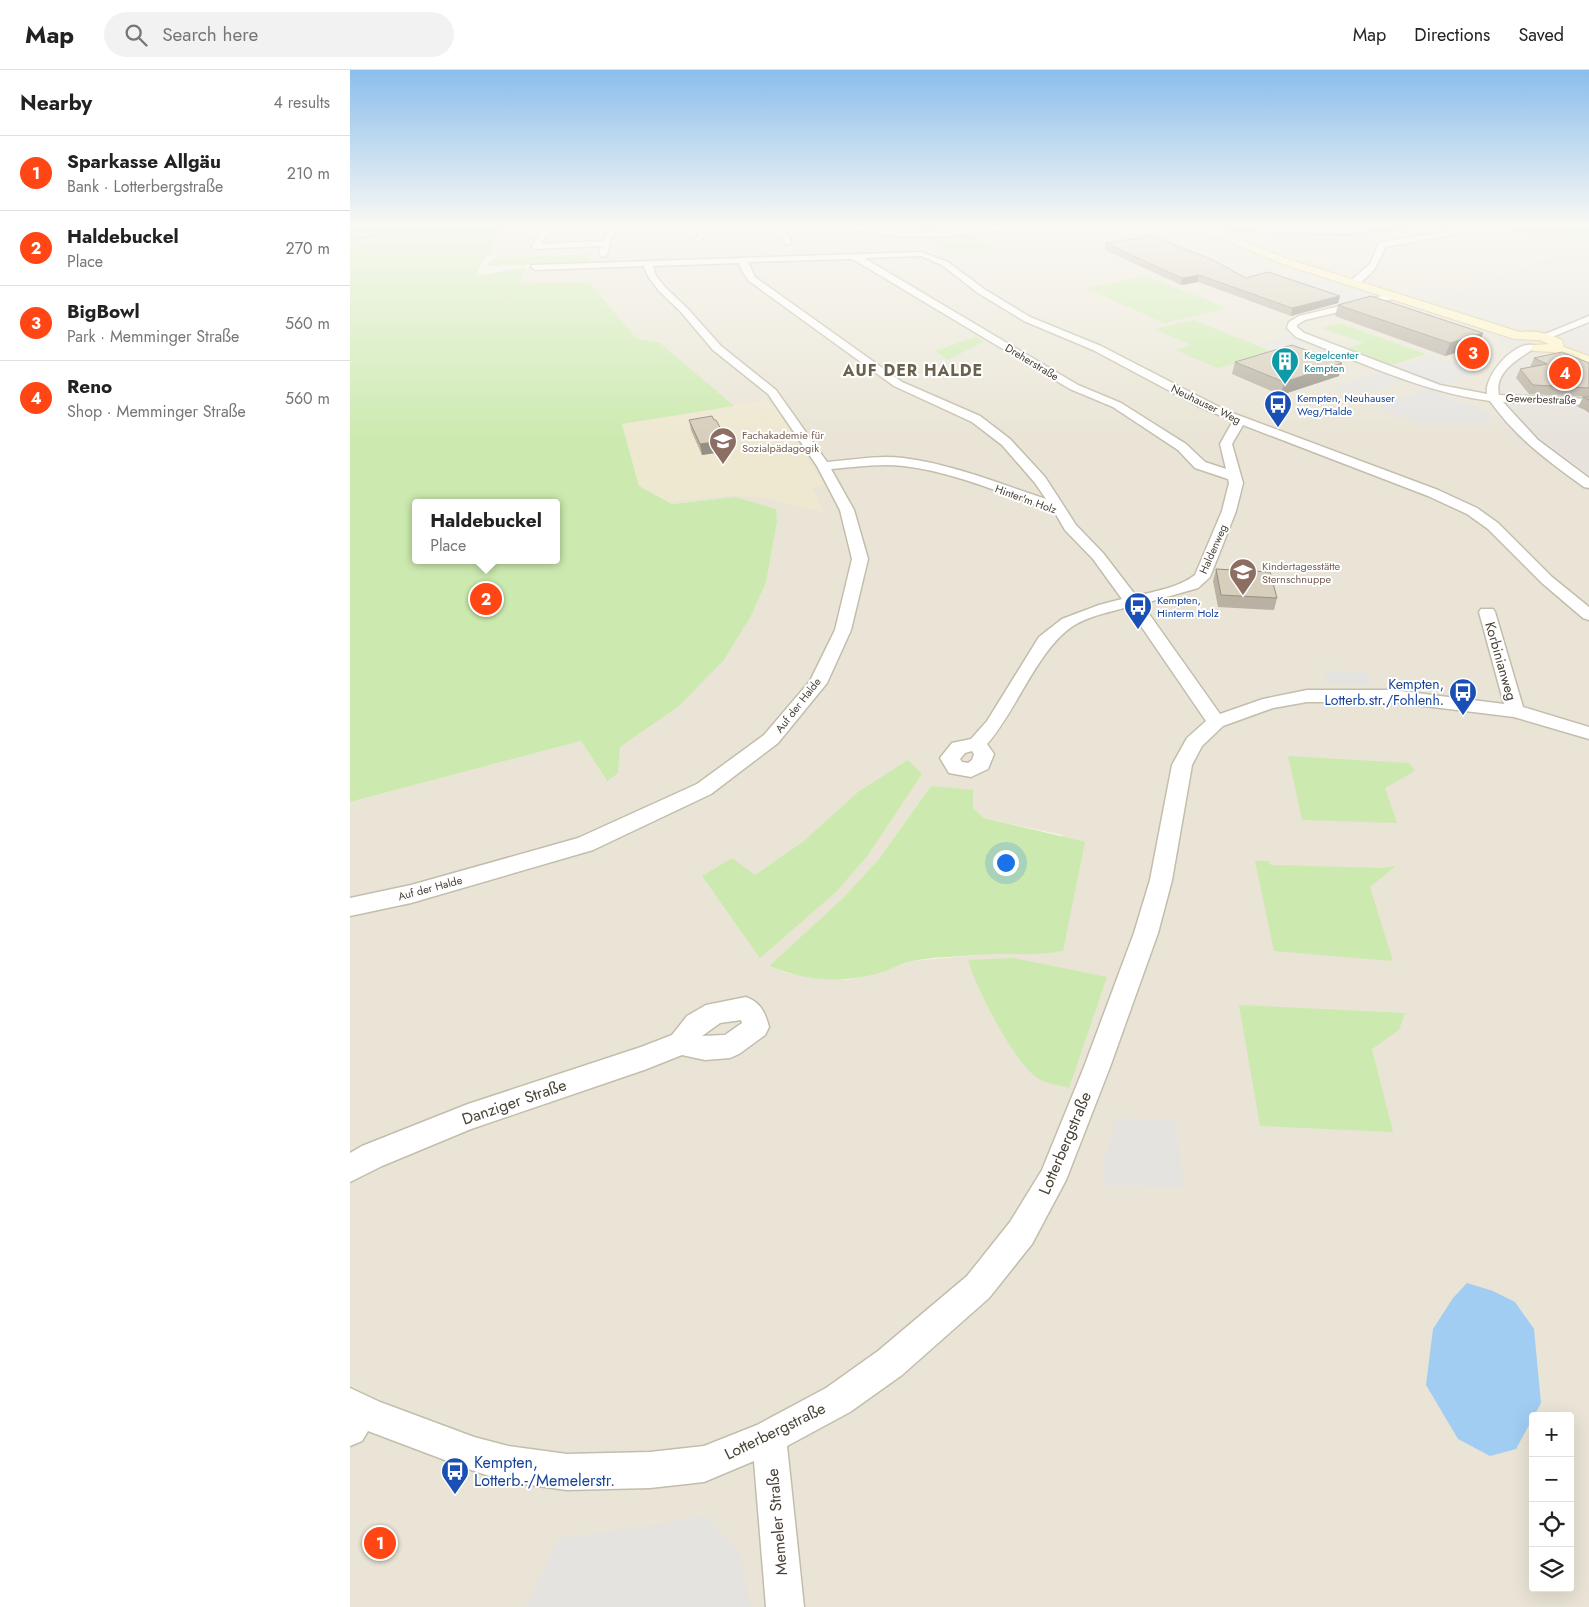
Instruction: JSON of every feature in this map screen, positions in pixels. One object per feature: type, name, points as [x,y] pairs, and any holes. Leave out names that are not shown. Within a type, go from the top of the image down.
[{"type":"main road","points":[[1394,296],[1519,336],[1543,337],[1557,343],[1557,347],[1554,348]]},
{"type":"main road","points":[[1519,336],[1516,340],[1528,347],[1554,348],[1589,361]]},
{"type":"street","name":"Auf der Halde","points":[[350,907],[412,894],[585,844],[704,789],[771,739],[818,683],[843,630],[860,560],[847,510],[823,466],[772,392],[717,348],[684,310],[668,296]]},
{"type":"street","points":[[777,296],[898,384],[976,419],[1006,442],[1040,480],[1059,508]]},
{"type":"street","name":"Dreherstraße","points":[[921,296],[1074,387],[1117,405],[1182,447],[1200,465],[1233,476]]},
{"type":"street","name":"Neuhauser Weg","points":[[989,296],[1038,325],[1095,347],[1239,421],[1433,493],[1472,511],[1493,526],[1547,580],[1589,615]]},
{"type":"street","name":"Gewerbestraße","points":[[1394,296],[1302,318],[1292,324],[1292,328],[1300,335],[1436,387],[1464,394],[1494,398],[1589,402]]},
{"type":"street","points":[[1543,337],[1589,318]]},
{"type":"street","points":[[1528,347],[1507,362],[1497,374],[1492,387],[1494,398],[1512,421],[1538,447],[1589,484]]},
{"type":"street","points":[[1228,440],[1239,421]]},
{"type":"street","points":[[1228,440],[1272,432]]},
{"type":"street","name":"Haldenweg","points":[[977,744],[994,725],[1045,641],[1068,622],[1105,608],[1176,591],[1192,585],[1202,577],[1229,512],[1236,483],[1226,444],[1228,440]]},
{"type":"street","name":"Hinter'm Holz","points":[[823,466],[870,462],[903,462],[951,473],[1059,508],[1070,527],[1098,556],[1132,602],[1216,722]]},
{"type":"street","name":"Korbinianweg","points":[[1487,612],[1515,711]]},
{"type":"street","name":"Lotterbergstraße","points":[[354,1415],[508,1464],[568,1472],[650,1470],[704,1464],[769,1437],[838,1400],[890,1363],[978,1287],[1021,1232],[1052,1180],[1097,1067],[1146,933],[1161,880],[1182,765],[1194,742],[1216,722],[1269,703],[1307,696],[1392,696],[1515,711],[1589,734]]},
{"type":"street","name":"Danziger Straße","points":[[350,1168],[372,1156],[468,1117],[644,1058],[681,1043]]},
{"type":"street","name":"Memeler Straße","points":[[769,1437],[785,1607]]},
{"type":"shaded area","points":[[601,296],[1380,296],[1498,340],[1506,350],[1480,390],[1521,447],[1546,445],[1589,476],[1589,1607],[350,1607],[350,802],[581,741],[606,780],[618,773],[620,747],[678,707],[723,660],[750,618],[766,583],[777,522],[735,497],[672,504],[639,486],[660,343],[636,338]],"holes":[[[931,786],[973,808],[984,818],[1063,835],[976,955],[912,961],[883,972],[848,980],[786,973],[769,966],[844,897],[879,859]],[[804,841],[760,957],[755,876]]]},
{"type":"shaded area","points":[[1331,296],[1367,296],[1346,301]]},
{"type":"shaded area","points":[[1379,296],[1589,296],[1589,476],[1546,445],[1521,447],[1480,390],[1506,351],[1498,340]]},
{"type":"shaded area","points":[[1290,336],[1307,342],[1277,351],[1260,344]]},
{"type":"shaded area","points":[[1430,356],[1478,373],[1442,385],[1395,367]]},
{"type":"shaded area","points":[[1385,371],[1406,379],[1352,397],[1331,388]]},
{"type":"shaded area","points":[[1429,389],[1492,414],[1489,424],[1421,425],[1377,407]]},
{"type":"shaded area","name":"Fachakademie für Sozialpädagogik","points":[[767,400],[774,406],[824,485],[812,487],[823,512],[769,499],[737,495],[669,502],[639,486],[622,424]]},
{"type":"shaded area","points":[[1323,670],[1366,672],[1373,685],[1328,684]]},
{"type":"shaded area","points":[[1116,1118],[1176,1120],[1184,1188],[1104,1185],[1103,1163]]},
{"type":"shaded area","points":[[706,1515],[740,1553],[750,1607],[525,1607],[559,1538],[655,1525]]},
{"type":"green space","points":[[350,296],[601,296],[636,338],[660,343],[734,406],[622,424],[639,486],[672,504],[735,497],[776,509],[777,522],[766,583],[750,618],[723,661],[678,707],[620,747],[618,773],[607,781],[581,741],[350,802]]},
{"type":"green space","points":[[1102,296],[1196,296],[1227,308],[1164,323]]},
{"type":"green space","points":[[1194,320],[1275,353],[1218,368],[1175,350],[1191,345],[1155,329]]},
{"type":"green space","points":[[1340,323],[1426,354],[1391,365],[1347,348],[1363,343],[1322,328]]},
{"type":"green space","points":[[975,337],[985,341],[948,360],[935,351]]},
{"type":"green space","points":[[1288,756],[1409,763],[1415,771],[1385,788],[1397,823],[1302,820]]},
{"type":"green space","points":[[908,760],[922,774],[868,855],[836,892],[760,958],[702,876],[732,858],[755,875],[804,841],[858,792]]},
{"type":"green space","points":[[931,786],[973,790],[973,808],[984,818],[1085,842],[1063,951],[1040,954],[984,954],[927,959],[908,962],[869,976],[840,979],[811,978],[769,966],[844,897],[879,859]]},
{"type":"green space","points":[[1255,861],[1268,861],[1271,865],[1382,868],[1396,866],[1370,887],[1393,961],[1274,951]]},
{"type":"green space","points":[[1014,958],[1107,977],[1069,1088],[1039,1079],[1019,1059],[987,1006],[968,960]]},
{"type":"green space","points":[[1239,1005],[1405,1013],[1399,1030],[1372,1049],[1393,1132],[1260,1126]]},
{"type":"water","points":[[1467,1283],[1493,1291],[1515,1302],[1534,1329],[1541,1403],[1536,1412],[1529,1412],[1529,1425],[1516,1449],[1490,1456],[1458,1439],[1426,1385],[1433,1329],[1453,1298]]},
{"type":"building","points":[[1257,296],[1340,296],[1292,308]]},
{"type":"building","points":[[1371,296],[1483,333],[1450,343],[1338,305]]},
{"type":"building","points":[[1292,345],[1342,363],[1284,382],[1235,362]]},
{"type":"building","points":[[1562,352],[1589,363],[1589,388],[1533,385],[1520,369],[1547,364],[1534,358]]},
{"type":"building","points":[[712,416],[727,440],[700,444],[689,420]]},
{"type":"building","points":[[1216,569],[1270,572],[1277,598],[1221,595]]},
{"type":"place","name":"BigBowl","points":[[1473,353]]},
{"type":"place","name":"Reno","points":[[1565,373]]},
{"type":"place","name":"Kegelcenter Kempten","points":[[1285,385]]},
{"type":"place","name":"Kempten, Neuhauser Weg/Halde","points":[[1278,428]]},
{"type":"place","name":"Fachakademie für Sozialpädagogik","points":[[723,465]]},
{"type":"place","name":"Kindertagesstätte Sternschnuppe","points":[[1243,596]]},
{"type":"place","name":"Haldebuckel","points":[[486,599]]},
{"type":"place","name":"Kempten, Hinterm Holz","points":[[1138,630]]},
{"type":"place","name":"Kempten, Lotterb.str./Fohlenh.","points":[[1463,716]]},
{"type":"place","name":"Kempten, Lotterb.-/Memelerstr.","points":[[455,1495]]},
{"type":"place","name":"Sparkasse Allgäu","points":[[380,1543]]},
{"type":"district","name":"AUF DER HALDE","points":[[913,370]]}]
